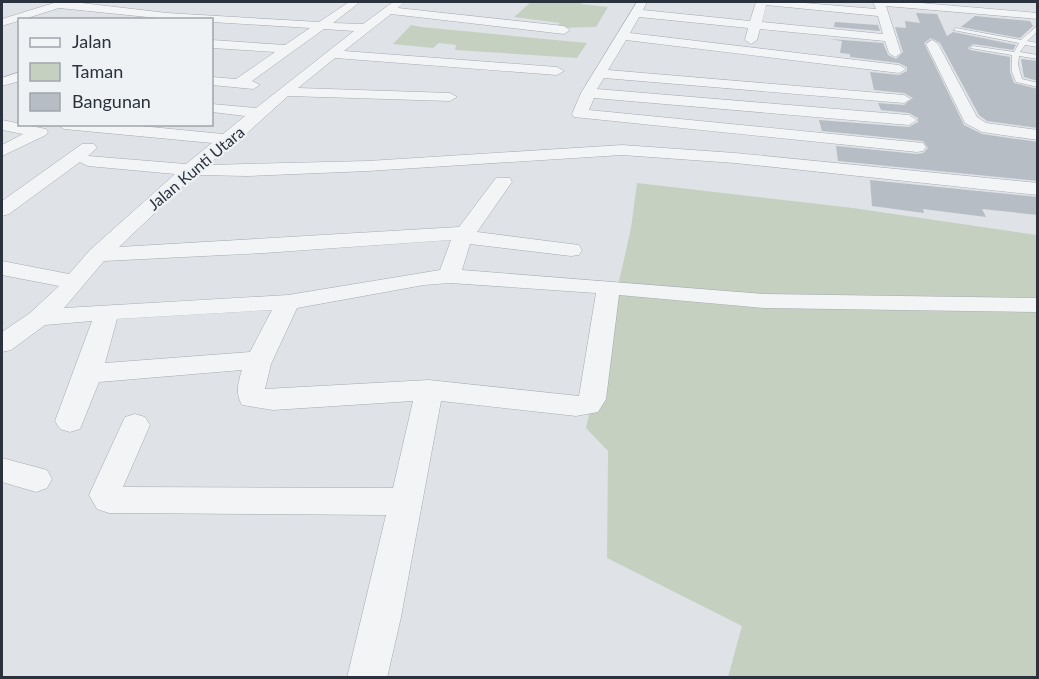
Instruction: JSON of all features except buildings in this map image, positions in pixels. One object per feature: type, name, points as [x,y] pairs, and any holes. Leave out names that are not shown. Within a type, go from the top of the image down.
[{"type":"street","points":[[238,84],[355,2]]},
{"type":"street","points":[[5,20],[63,3],[160,17],[192,18]]},
{"type":"street","points":[[160,17],[178,4]]},
{"type":"street","points":[[391,4],[564,30]]},
{"type":"street","name":"Jalan Kunti Utara","points":[[2,344],[39,318],[98,255],[190,170],[391,4]]},
{"type":"street","points":[[213,25],[244,7]]},
{"type":"street","points":[[30,11],[56,18]]},
{"type":"street","points":[[315,11],[338,12]]},
{"type":"street","points":[[638,13],[751,22],[886,26],[1038,16]]},
{"type":"street","points":[[638,13],[751,22],[886,26]]},
{"type":"street","points":[[638,13],[615,59],[588,93],[579,113],[917,147]]},
{"type":"street","points":[[213,19],[364,28]]},
{"type":"street","points":[[751,22],[796,42]]},
{"type":"street","points":[[751,22],[800,66],[900,75]]},
{"type":"street","points":[[741,158],[741,86],[751,22]]},
{"type":"street","points":[[886,26],[924,178]]},
{"type":"street","points":[[213,34],[302,39]]},
{"type":"street","points":[[213,44],[288,49]]},
{"type":"street","points":[[932,44],[974,123],[989,128],[1038,135]]},
{"type":"street","points":[[333,54],[557,71]]},
{"type":"street","points":[[243,63],[265,64]]},
{"type":"street","points":[[2,66],[18,67]]},
{"type":"street","points":[[601,74],[904,99]]},
{"type":"street","points":[[2,82],[18,77]]},
{"type":"street","points":[[213,81],[287,90],[450,97]]},
{"type":"street","points":[[588,93],[909,120]]},
{"type":"street","points":[[213,108],[261,113]]},
{"type":"street","points":[[2,125],[40,132]]},
{"type":"street","points":[[2,151],[54,126]]},
{"type":"street","points":[[85,126],[229,140]]},
{"type":"street","points":[[2,210],[88,154],[190,170],[368,166],[601,150],[741,158],[1038,189]]},
{"type":"street","points":[[450,276],[451,267],[465,235],[503,182]]},
{"type":"street","points":[[98,255],[264,248],[465,235],[575,240],[563,283]]},
{"type":"street","points":[[2,268],[75,282]]},
{"type":"street","points":[[39,318],[288,302],[450,276],[563,283],[765,301],[1038,305]]},
{"type":"street","points":[[288,302],[259,360],[250,395],[252,398],[259,400],[429,390],[576,406],[588,405],[592,399],[608,288]]},
{"type":"street","points":[[70,421],[107,313]]},
{"type":"street","points":[[88,374],[259,360]]},
{"type":"street","points":[[367,678],[382,617],[429,390]]},
{"type":"street","points":[[135,425],[107,487],[105,495],[109,500],[406,502]]},
{"type":"street","points":[[2,470],[36,479]]},
{"type":"lane","points":[[1038,27],[1021,42],[1014,68],[1016,77],[1038,85]]},
{"type":"lane","points":[[956,30],[1038,45]]},
{"type":"lane","points":[[974,48],[1038,57]]},
{"type":"green space","points":[[531,2],[583,2],[581,4],[608,7],[596,27],[554,28],[560,23],[514,17]]},
{"type":"green space","points":[[411,25],[587,43],[577,58],[455,50],[456,45],[439,43],[433,48],[393,44]]},
{"type":"green space","points":[[637,183],[853,208],[1037,235],[1037,677],[728,677],[742,626],[607,558],[608,451],[586,428],[631,228]]}]
